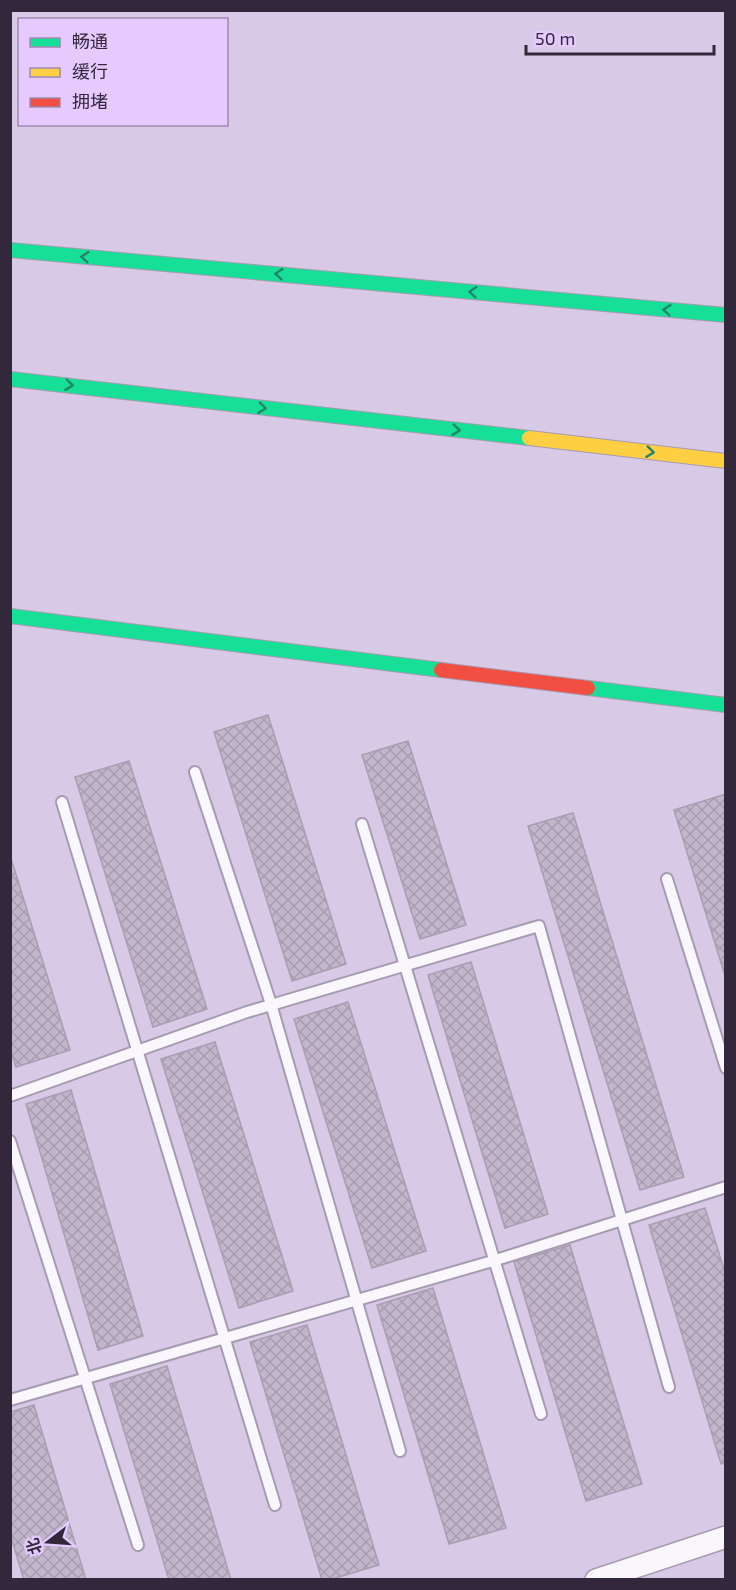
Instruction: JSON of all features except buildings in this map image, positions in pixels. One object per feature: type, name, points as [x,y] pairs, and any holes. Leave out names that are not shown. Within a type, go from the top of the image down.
[{"type":"main road","points":[[10,250],[726,315]]},
{"type":"main road","points":[[10,379],[726,461]]},
{"type":"main road","points":[[10,616],[726,705]]},
{"type":"street","points":[[596,1580],[726,1537]]},
{"type":"lane","points":[[195,772],[271,1004],[400,1451]]},
{"type":"lane","points":[[62,802],[275,1505]]},
{"type":"lane","points":[[362,824],[541,1414]]},
{"type":"lane","points":[[667,879],[726,1068]]},
{"type":"lane","points":[[10,1096],[271,1004],[539,926],[669,1387]]},
{"type":"lane","points":[[10,1141],[87,1378],[138,1545]]},
{"type":"lane","points":[[10,1400],[496,1260],[726,1186]]},
{"type":"traffic: fast","points":[[10,250],[726,315]]},
{"type":"traffic: fast","points":[[10,379],[529,438]]},
{"type":"traffic: fast","points":[[10,616],[441,670]]},
{"type":"traffic: fast","points":[[588,688],[726,705]]},
{"type":"traffic: slow","points":[[529,438],[726,461]]},
{"type":"traffic: jam","points":[[441,670],[588,688]]}]
